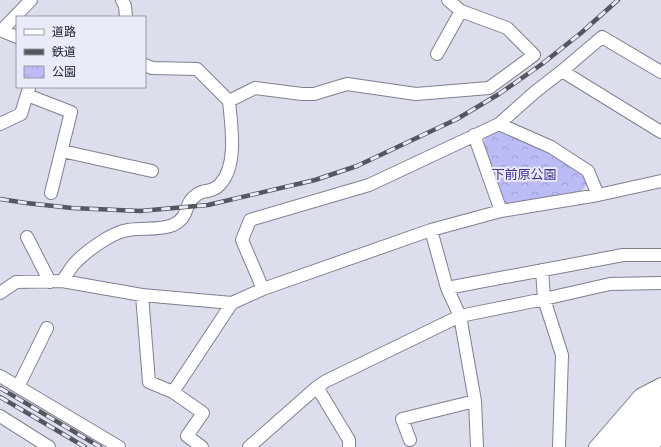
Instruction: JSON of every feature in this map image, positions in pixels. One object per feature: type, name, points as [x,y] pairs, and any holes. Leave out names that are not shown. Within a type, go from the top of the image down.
[{"type":"highway","points":[[612,447],[661,393]]},
{"type":"highway","points":[[635,447],[661,418]]},
{"type":"street","points":[[16,37],[1,30],[31,0]]},
{"type":"street","points":[[122,0],[125,6],[126,16]]},
{"type":"street","points":[[229,100],[256,88],[302,94],[314,94],[347,84],[416,94],[489,88],[534,55],[507,28],[462,11],[448,0]]},
{"type":"street","points":[[437,54],[462,11]]},
{"type":"street","points":[[263,289],[242,240],[250,220],[369,184],[499,124],[535,92],[602,37],[661,72]]},
{"type":"street","points":[[56,281],[90,250],[115,234],[127,230],[164,227],[173,225],[181,220],[191,199],[201,192],[212,190],[221,183],[229,170],[232,151],[232,128],[229,100],[197,69],[152,68],[146,65]]},
{"type":"street","points":[[562,71],[661,132]]},
{"type":"street","points":[[0,124],[22,114],[28,91],[71,112],[51,193]]},
{"type":"street","points":[[499,124],[551,147],[588,171],[598,195]]},
{"type":"street","points":[[474,135],[501,211]]},
{"type":"street","points":[[62,151],[152,171]]},
{"type":"street","points":[[0,293],[16,282],[56,281],[142,295],[232,303],[263,289],[432,230],[501,211],[598,195],[661,181]]},
{"type":"street","points":[[432,230],[447,288],[460,316],[475,401],[477,447]]},
{"type":"street","points":[[27,237],[56,281]]},
{"type":"street","points":[[447,288],[623,254],[661,255]]},
{"type":"street","points":[[542,270],[544,300],[562,355],[559,447]]},
{"type":"street","points":[[249,447],[316,387],[460,316],[544,300],[610,284],[661,283]]},
{"type":"street","points":[[142,295],[149,382],[173,392],[203,413],[187,436],[202,447]]},
{"type":"street","points":[[173,392],[232,303]]},
{"type":"street","points":[[18,387],[47,328]]},
{"type":"street","points":[[0,376],[119,447]]},
{"type":"street","points":[[595,447],[640,394],[661,384]]},
{"type":"street","points":[[316,387],[349,440],[350,447]]},
{"type":"street","points":[[410,440],[402,418],[475,401]]},
{"type":"street","points":[[0,416],[49,447]]},
{"type":"street","points":[[652,447],[661,436]]},
{"type":"green space","name":"下前原公園","points":[[493,132],[502,132],[548,151],[582,175],[587,184],[580,192],[510,207],[503,201],[483,146],[485,138]]},
{"type":"railway","points":[[0,199],[72,208],[140,211],[208,205],[315,180],[357,166],[457,119],[499,94],[542,64],[581,33],[618,0]]},
{"type":"railway","points":[[0,388],[100,447]]},
{"type":"railway","points":[[0,397],[85,447]]}]
